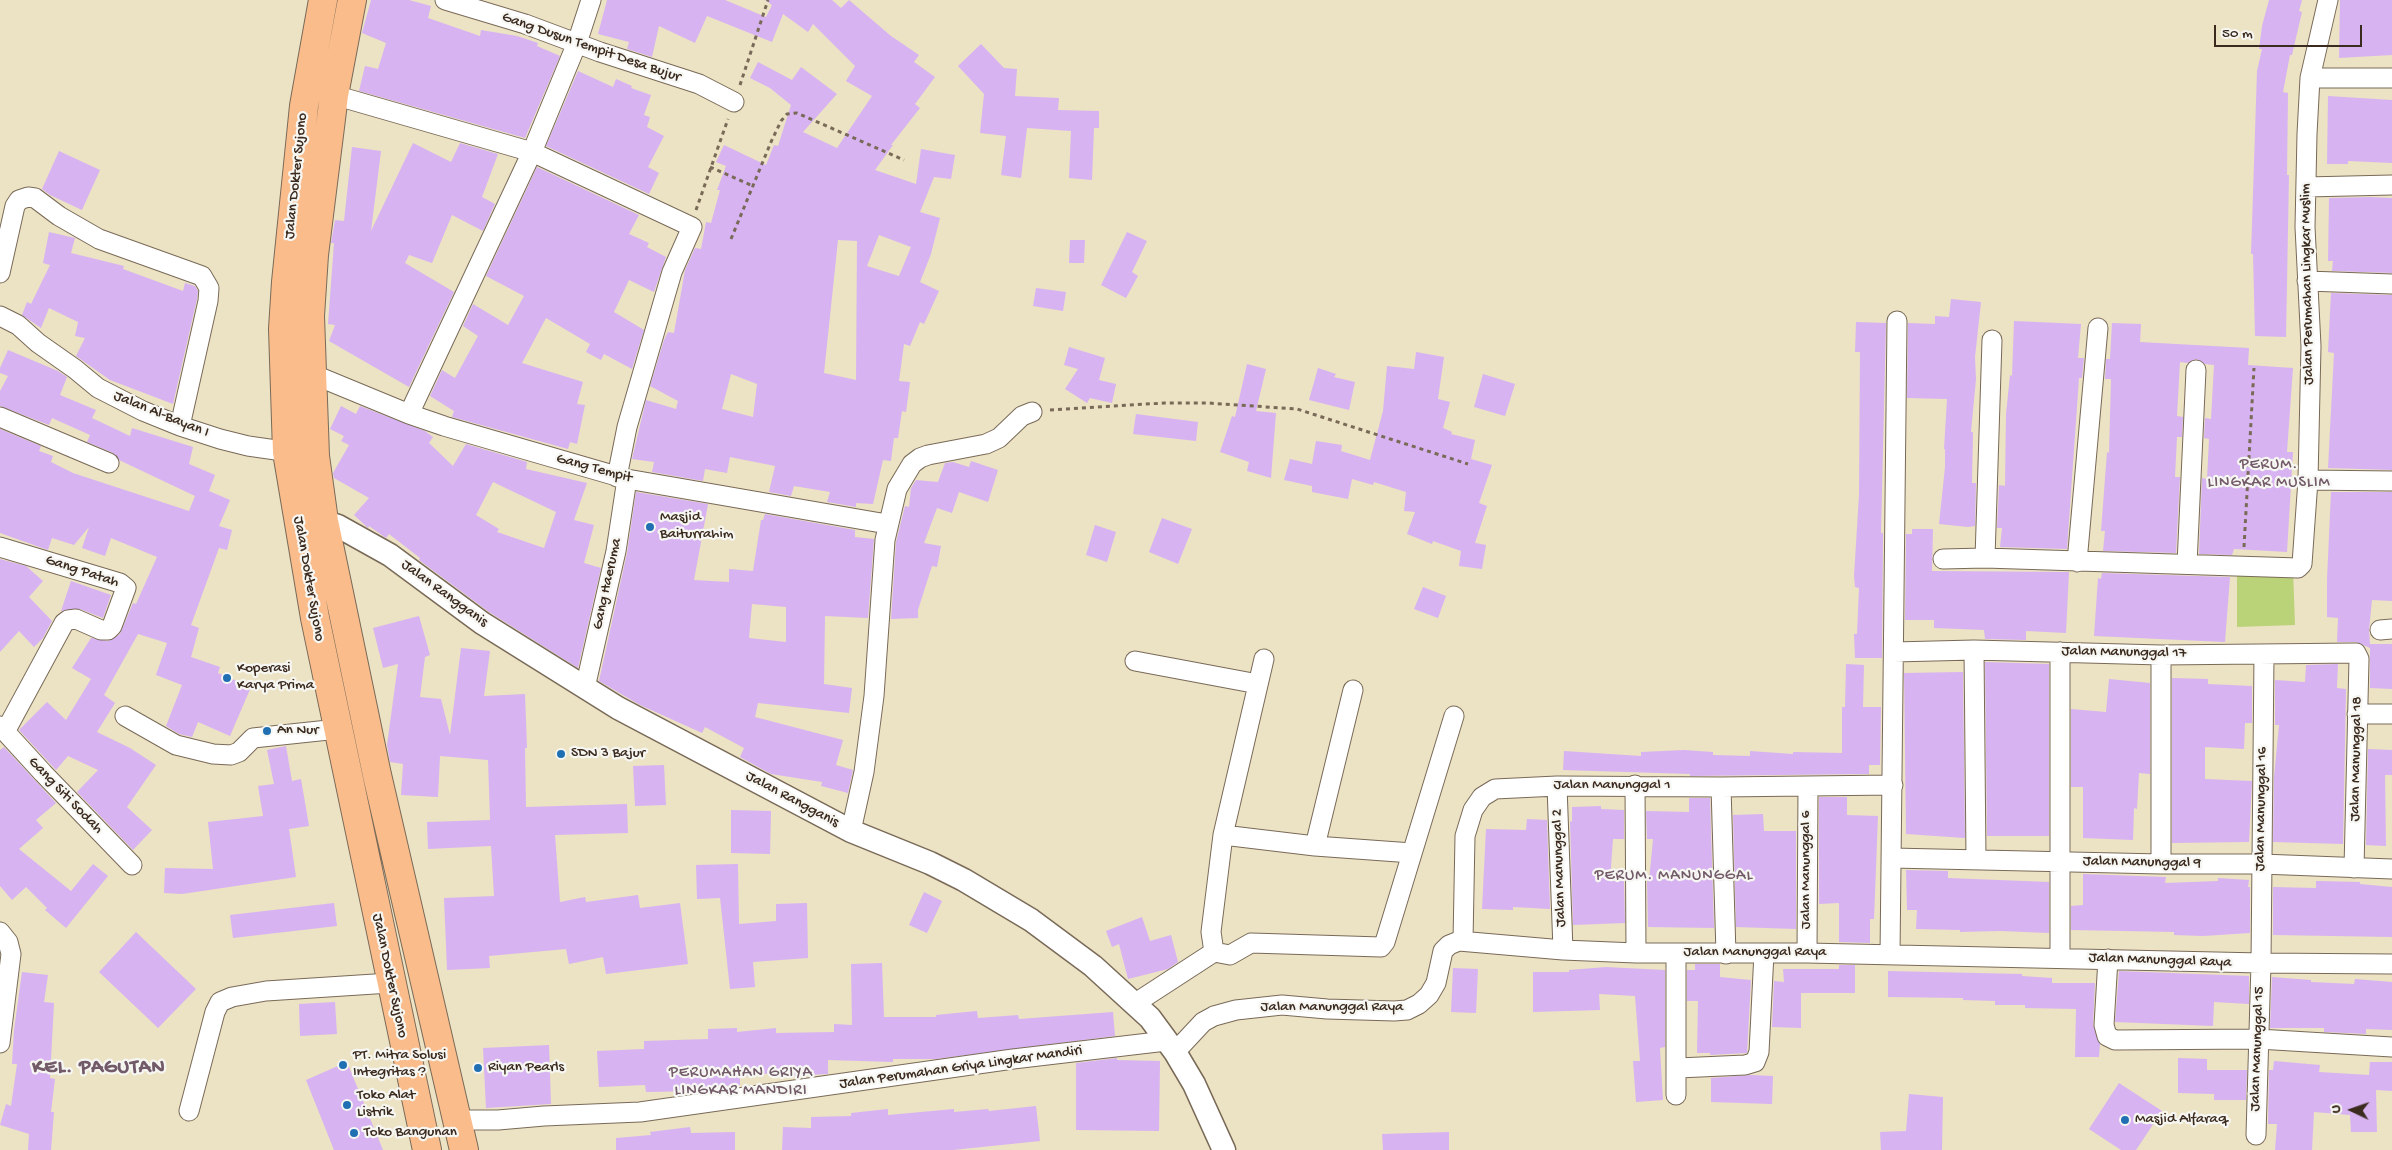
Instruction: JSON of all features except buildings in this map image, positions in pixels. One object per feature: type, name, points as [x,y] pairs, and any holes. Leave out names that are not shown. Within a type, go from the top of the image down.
[{"type":"highway","name":"Jalan Dokter Sujono","points":[[323,0],[304,106],[286,282],[283,329],[287,452],[296,514],[338,729],[390,983],[427,1150]]},
{"type":"highway","points":[[352,0],[334,95],[314,255],[310,316],[315,456],[324,521],[378,775],[464,1150]]},
{"type":"street","name":"Gang Dusun Tempit Desa Bujur","points":[[445,0],[525,24],[698,84],[734,102]]},
{"type":"street","points":[[410,414],[532,152],[577,43],[591,0]]},
{"type":"street","name":"Jalan Perumahan Lingkar Muslim","points":[[2243,565],[2298,568],[2304,558],[2311,346],[2307,281],[2306,187],[2310,78],[2328,0]]},
{"type":"street","points":[[2310,78],[2392,78]]},
{"type":"street","points":[[334,95],[532,152]]},
{"type":"street","name":"Gang Haeruma","points":[[532,152],[692,227],[672,272],[627,427],[616,551],[585,688]]},
{"type":"street","points":[[2306,187],[2392,185]]},
{"type":"street","points":[[0,273],[15,206],[19,200],[28,197],[35,198],[59,216],[99,239],[202,276],[209,288],[208,301],[180,426]]},
{"type":"street","points":[[2307,281],[2392,284]]},
{"type":"street","name":"Jalan Al-Bayan I","points":[[0,316],[18,325],[38,343],[98,388],[143,411],[180,426],[248,446],[315,456]]},
{"type":"street","points":[[1890,955],[1897,321]]},
{"type":"street","points":[[2077,562],[2098,328]]},
{"type":"street","points":[[1984,558],[1992,340]]},
{"type":"street","points":[[2187,564],[2196,370]]},
{"type":"street","name":"Gang Tempit","points":[[312,374],[410,414],[501,444],[622,478],[887,524]]},
{"type":"street","points":[[851,831],[864,772],[874,696],[878,657],[881,580],[887,524],[897,489],[912,464],[928,454],[986,444],[999,438],[1022,416],[1032,412]]},
{"type":"street","points":[[0,417],[109,463]]},
{"type":"street","points":[[2308,480],[2392,481]]},
{"type":"street","name":"Jalan Rangganis","points":[[296,514],[324,521],[390,555],[482,623],[585,688],[851,831],[930,863],[998,899],[1062,942],[1150,1018],[1171,1046],[1194,1084],[1224,1150]]},
{"type":"street","name":"Gang Patah","points":[[0,547],[120,583],[125,586],[126,592],[112,626],[108,630],[101,630],[74,619],[68,620],[62,627],[3,729]]},
{"type":"street","points":[[1943,559],[1984,558],[2243,565]]},
{"type":"street","points":[[1974,650],[1976,859]]},
{"type":"street","name":"Jalan Manunggal 17","points":[[1894,652],[1974,650],[2161,655],[2264,655],[2353,652]]},
{"type":"street","points":[[2060,652],[2060,958]]},
{"type":"street","name":"Jalan Manunggal 18","points":[[2353,652],[2359,659],[2354,868]]},
{"type":"street","points":[[2161,655],[2162,864]]},
{"type":"street","name":"Jalan Manunggal 16","points":[[2261,964],[2264,655]]},
{"type":"street","points":[[1214,952],[1211,932],[1223,835],[1264,659]]},
{"type":"street","points":[[1135,661],[1258,684]]},
{"type":"street","points":[[1315,846],[1353,690]]},
{"type":"street","points":[[2357,714],[2392,714]]},
{"type":"street","points":[[125,716],[176,746],[213,754],[231,755],[239,752],[253,738],[338,729]]},
{"type":"street","points":[[1134,1004],[1214,952],[1230,955],[1251,943],[1381,947],[1385,942],[1454,716]]},
{"type":"street","name":"Gang Siti Sodah","points":[[3,729],[132,865]]},
{"type":"street","points":[[1636,785],[1636,953]]},
{"type":"street","name":"Jalan Manunggal 1","points":[[1463,941],[1465,836],[1473,810],[1482,797],[1495,789],[1636,785],[1721,787],[1893,785]]},
{"type":"street","name":"Jalan Manunggal 2","points":[[1557,786],[1563,950]]},
{"type":"street","name":"Jalan Manunggal 6","points":[[1807,953],[1808,786]]},
{"type":"street","points":[[1721,787],[1726,954]]},
{"type":"street","points":[[1223,835],[1315,846],[1412,853]]},
{"type":"street","name":"Jalan Manunggal 9","points":[[1892,858],[2162,864],[2261,864],[2392,869]]},
{"type":"street","points":[[0,932],[8,942],[11,954],[0,1038]]},
{"type":"street","name":"Jalan Manunggal Raya","points":[[1171,1046],[1214,1016],[1259,1006],[1282,1005],[1394,1011],[1407,1010],[1419,1004],[1429,995],[1436,983],[1443,951],[1451,944],[1463,941],[1563,950],[1636,953],[1807,953],[2261,964],[2392,964]]},
{"type":"street","points":[[1676,953],[1678,1068],[1676,1095]]},
{"type":"street","points":[[1678,1068],[1745,1065],[1755,1062],[1758,1052],[1764,953]]},
{"type":"street","points":[[2108,959],[2104,1025],[2107,1036],[2115,1040],[2258,1040],[2392,1047]]},
{"type":"street","name":"Jalan Manunggal 15","points":[[2256,1135],[2261,964]]},
{"type":"street","points":[[189,1111],[215,1012],[220,1002],[232,997],[266,991],[390,983]]},
{"type":"street","name":"Jalan Perumahan Griya Lingkar Mandiri","points":[[458,1120],[498,1120],[640,1112],[1013,1059],[1171,1046]]},
{"type":"path","points":[[731,240],[785,115],[797,113],[904,160]]},
{"type":"path","points":[[710,167],[753,186]]},
{"type":"path","points":[[2243,565],[2254,368]]},
{"type":"path","points":[[1032,412],[1164,403],[1226,404],[1297,409],[1468,464]]},
{"type":"green space","points":[[2237,570],[2293,570],[2295,625],[2237,627]]},
{"type":"place","name":"Masjid Baiturrahim","points":[[650,527]]},
{"type":"place","name":"Koperasi Karya Prima","points":[[227,678]]},
{"type":"place","name":"An Nur","points":[[267,731]]},
{"type":"place","name":"SDN 3 Bajur","points":[[561,754]]},
{"type":"place","name":"PT. Mitra Solusi Integritas ?","points":[[343,1065]]},
{"type":"place","name":"Riyan Pearls","points":[[478,1068]]},
{"type":"place","name":"Toko Alat Listrik","points":[[347,1105]]},
{"type":"place","name":"Masjid Alfaraq","points":[[2125,1120]]},
{"type":"place","name":"Toko Bangunan","points":[[354,1133]]},
{"type":"district","name":"PERUM. LINGKAR MUSLIM","points":[[2269,475]]},
{"type":"district","name":"PERUM. MANUNGGAL","points":[[1674,877]]},
{"type":"district","name":"KEL. PAGUTAN","points":[[99,1069]]},
{"type":"district","name":"PERUMAHAN GRIYA LINGKAR MANDIRI","points":[[741,1083]]}]
